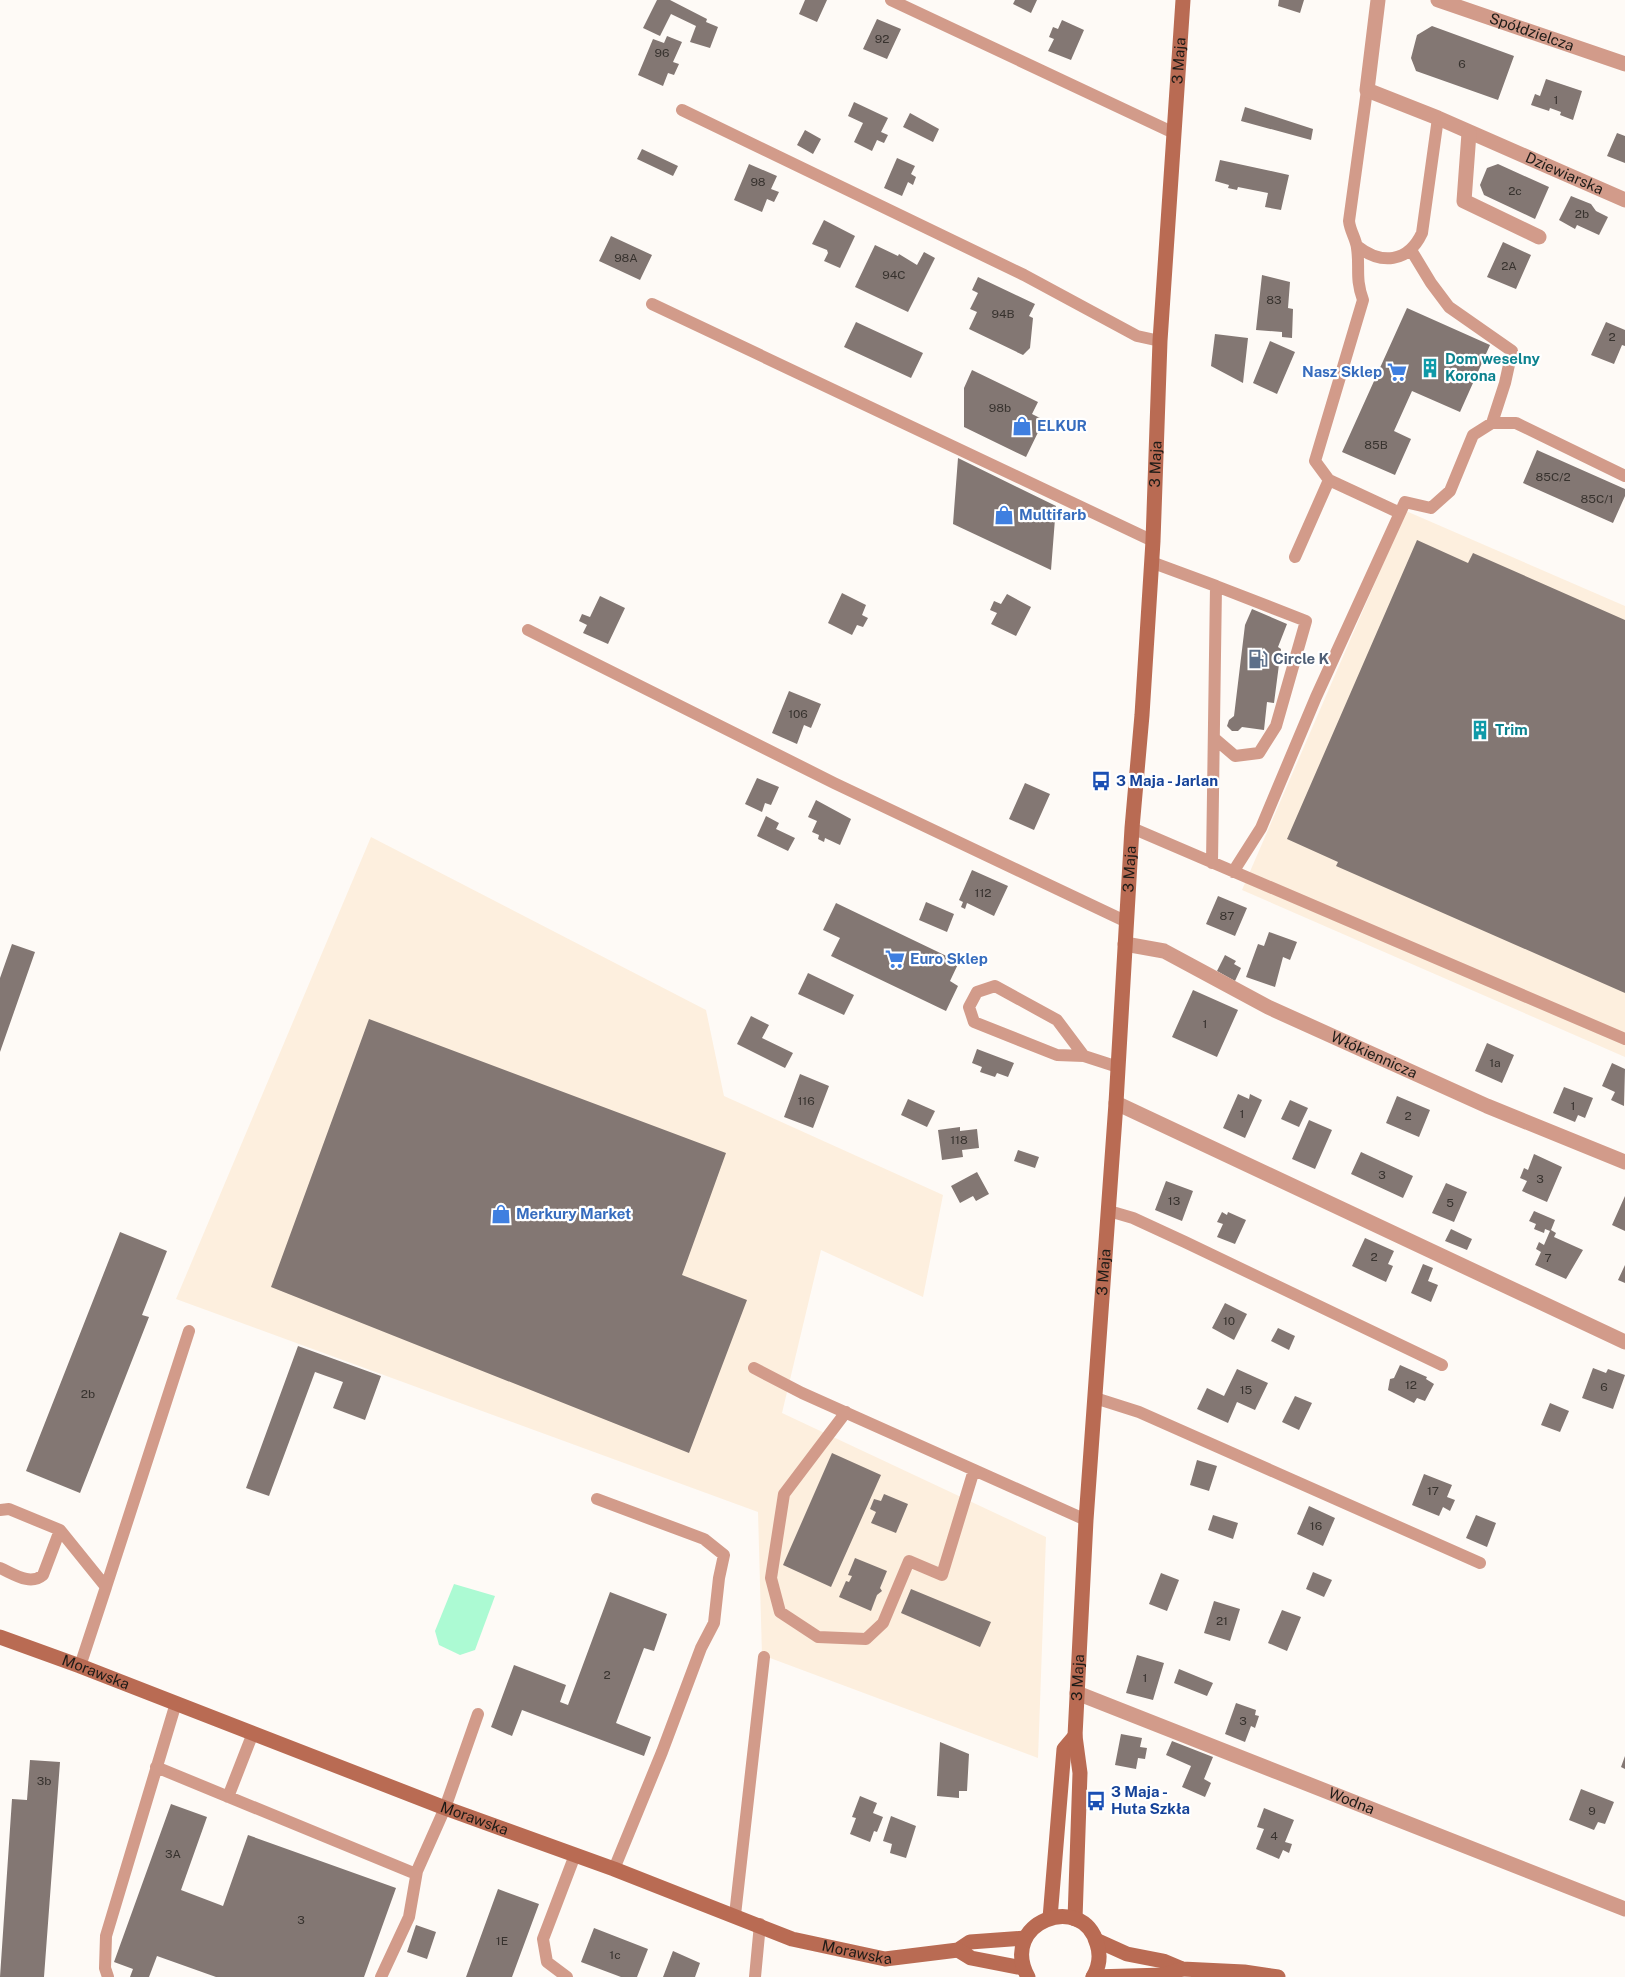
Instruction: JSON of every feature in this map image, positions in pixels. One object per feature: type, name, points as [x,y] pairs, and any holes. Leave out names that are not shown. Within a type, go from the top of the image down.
[{"type":"street","name":"3 Maja","points":[[1075,1919],[1080,1773],[1074,1736],[1086,1520],[1109,1211],[1132,828],[1152,562],[1160,341],[1183,0]]},
{"type":"street","points":[[1367,90],[1378,0]]},
{"type":"street","name":"Spółdzielcza","points":[[1438,0],[1625,64]]},
{"type":"street","name":"Dziewiarska","points":[[1367,90],[1438,118],[1625,200]]},
{"type":"street","points":[[1469,133],[1464,201],[1539,237]]},
{"type":"street","name":"Włókiennicza","points":[[1125,944],[1164,951],[1268,1007],[1487,1106],[1625,1162]]},
{"type":"street","points":[[1116,1102],[1625,1342]]},
{"type":"street","name":"Morawska","points":[[0,1637],[80,1666],[445,1808],[760,1924],[792,1939],[885,1959],[958,1950],[970,1942],[1025,1938]]},
{"type":"street","name":"Wodna","points":[[1077,1693],[1625,1909]]},
{"type":"street","name":"3 Maja","points":[[1050,1918],[1064,1750],[1074,1736]]},
{"type":"street","points":[[958,1950],[971,1958],[1025,1973],[1022,1948],[1025,1938],[1031,1929],[1050,1918],[1075,1919],[1090,1930],[1096,1940],[1099,1962],[1093,1977],[1165,1975],[1182,1969]]},
{"type":"street","points":[[1096,1940],[1127,1954],[1163,1962],[1182,1969],[1244,1972],[1278,1977]]},
{"type":"lane","points":[[891,0],[1174,133]]},
{"type":"lane","points":[[1367,90],[1349,221],[1350,234],[1357,246],[1367,254],[1379,258],[1392,258],[1411,250],[1422,234],[1438,118]]},
{"type":"lane","points":[[682,110],[1024,275],[1137,336],[1160,341]]},
{"type":"lane","points":[[1357,246],[1357,283],[1363,300],[1315,461],[1329,480],[1400,513]]},
{"type":"lane","points":[[1411,250],[1431,283],[1449,307],[1512,351],[1505,383],[1492,423]]},
{"type":"lane","points":[[652,304],[1152,541]]},
{"type":"lane","points":[[1233,872],[1261,828],[1316,697],[1405,502],[1431,508],[1450,491],[1473,435],[1492,423],[1516,423],[1625,476]]},
{"type":"lane","points":[[1296,557],[1329,480]]},
{"type":"lane","points":[[1152,562],[1306,621],[1276,726],[1259,753],[1235,756],[1214,738]]},
{"type":"lane","points":[[1212,863],[1216,586]]},
{"type":"lane","points":[[528,630],[834,783],[1127,922]]},
{"type":"lane","points":[[1132,828],[1625,1039]]},
{"type":"lane","points":[[1084,1056],[1056,1020],[995,986],[977,992],[969,1007],[974,1022],[1057,1056],[1084,1056],[1118,1067]]},
{"type":"lane","points":[[1109,1211],[1133,1218],[1185,1242],[1442,1365]]},
{"type":"lane","points":[[80,1666],[189,1331]]},
{"type":"lane","points":[[754,1368],[846,1412],[1086,1520]]},
{"type":"lane","points":[[1095,1398],[1139,1412],[1480,1563]]},
{"type":"lane","points":[[846,1412],[784,1494],[771,1578],[780,1612],[818,1637],[866,1639],[883,1623],[909,1561],[942,1575],[974,1470]]},
{"type":"lane","points":[[597,1499],[704,1539],[724,1555],[719,1578],[714,1623],[695,1663],[662,1752],[614,1869]]},
{"type":"lane","points":[[0,1510],[8,1509],[60,1530],[106,1587]]},
{"type":"lane","points":[[0,1568],[30,1581],[37,1580],[43,1575],[60,1530]]},
{"type":"lane","points":[[735,1915],[764,1657]]},
{"type":"lane","points":[[108,1977],[105,1968],[106,1936],[176,1703]]},
{"type":"lane","points":[[381,1977],[409,1917],[416,1874],[445,1808],[478,1714]]},
{"type":"lane","points":[[228,1796],[253,1733]]},
{"type":"lane","points":[[156,1767],[416,1874]]},
{"type":"lane","points":[[566,1977],[547,1962],[543,1939],[575,1855]]},
{"type":"lane","points":[[755,1977],[760,1924]]},
{"type":"shaded area","name":"Trim","points":[[1406,511],[1625,606],[1625,1057],[1242,890]]},
{"type":"shaded area","points":[[371,837],[706,1010],[724,1096],[943,1195],[923,1297],[821,1250],[782,1413],[1046,1537],[1038,1758],[762,1655],[758,1512],[176,1299]]},
{"type":"green space","points":[[454,1584],[495,1596],[475,1650],[460,1655],[439,1645],[435,1631]]},
{"type":"building","points":[[657,0],[670,0],[707,19],[706,22],[718,27],[710,48],[690,42],[696,26],[671,14],[660,36],[643,28]]},
{"type":"building","points":[[805,0],[827,0],[817,22],[799,14]]},
{"type":"building","points":[[1015,0],[1037,0],[1031,13],[1013,4]]},
{"type":"building","points":[[1279,0],[1304,0],[1300,13],[1278,6]]},
{"type":"building","points":[[877,19],[901,29],[887,59],[863,49]]},
{"type":"building","points":[[1062,20],[1084,30],[1071,60],[1048,51],[1054,39],[1049,37],[1053,27],[1058,29]]},
{"type":"building","points":[[1432,26],[1514,56],[1498,100],[1416,71],[1411,58],[1417,35]]},
{"type":"building","points":[[667,36],[682,42],[673,62],[679,64],[674,75],[668,73],[663,86],[638,75],[653,39],[664,43]]},
{"type":"building","points":[[1546,79],[1582,91],[1573,120],[1560,115],[1561,112],[1550,108],[1549,111],[1531,105],[1535,94],[1540,96]]},
{"type":"building","points":[[854,102],[888,118],[881,132],[888,135],[884,143],[877,140],[872,151],[854,142],[863,123],[848,116]]},
{"type":"building","points":[[1245,107],[1313,129],[1311,140],[1241,121]]},
{"type":"building","points":[[910,113],[939,129],[933,142],[903,127]]},
{"type":"building","points":[[805,130],[821,139],[813,154],[797,145]]},
{"type":"building","points":[[1617,133],[1625,136],[1625,163],[1607,156]]},
{"type":"building","points":[[642,149],[678,166],[673,176],[637,159]]},
{"type":"building","points":[[897,158],[915,166],[911,174],[916,177],[913,185],[908,182],[902,196],[884,188]]},
{"type":"building","points":[[1220,160],[1289,175],[1281,210],[1265,207],[1268,193],[1238,187],[1237,190],[1228,188],[1229,185],[1215,181]]},
{"type":"building","points":[[749,164],[777,176],[771,189],[779,192],[774,202],[767,199],[762,212],[734,200]]},
{"type":"building","points":[[1498,164],[1549,187],[1535,219],[1484,195],[1480,185],[1487,168]]},
{"type":"building","points":[[1571,196],[1591,204],[1596,211],[1608,217],[1599,235],[1577,225],[1575,229],[1559,220]]},
{"type":"building","points":[[824,220],[855,236],[840,268],[824,261],[828,253],[827,250],[812,244]]},
{"type":"building","points":[[611,236],[652,255],[640,280],[599,261]]},
{"type":"building","points":[[1503,242],[1531,255],[1516,289],[1487,277]]},
{"type":"building","points":[[875,245],[898,256],[899,254],[917,265],[924,252],[935,258],[908,312],[855,287]]},
{"type":"building","points":[[1262,275],[1290,282],[1288,308],[1293,309],[1292,338],[1282,337],[1282,332],[1256,330]]},
{"type":"building","points":[[978,277],[1035,304],[1029,316],[1033,318],[1030,348],[1023,355],[969,329],[977,312],[970,309],[978,293],[972,290]]},
{"type":"building","name":"Dom weselny Korona","points":[[1407,308],[1490,345],[1460,412],[1412,391],[1394,431],[1411,439],[1395,475],[1342,452]]},
{"type":"building","points":[[856,322],[923,353],[911,378],[844,347]]},
{"type":"building","points":[[1606,322],[1625,330],[1625,346],[1622,345],[1614,364],[1591,355]]},
{"type":"building","points":[[1215,334],[1248,338],[1243,383],[1211,366]]},
{"type":"building","points":[[1270,341],[1295,352],[1277,394],[1253,383]]},
{"type":"building","points":[[972,370],[1038,402],[1032,414],[1044,420],[1026,457],[964,427],[964,388]]},
{"type":"building","points":[[1537,450],[1625,489],[1625,496],[1613,523],[1523,483]]},
{"type":"building","name":"Multifarb","points":[[958,458],[1056,506],[1051,570],[953,524]]},
{"type":"building","name":"Trim","points":[[1417,540],[1468,563],[1473,553],[1625,620],[1625,993],[1336,866],[1338,862],[1287,839]]},
{"type":"building","points":[[842,593],[866,605],[862,615],[868,618],[863,627],[857,625],[852,635],[828,623]]},
{"type":"building","points":[[1007,594],[1031,607],[1016,636],[991,624],[997,613],[990,610],[994,601],[1001,604]]},
{"type":"building","points":[[600,596],[625,608],[608,644],[583,633],[587,625],[579,621],[582,614],[590,617]]},
{"type":"building","points":[[1252,609],[1287,624],[1278,647],[1281,649],[1274,703],[1267,702],[1264,730],[1242,727],[1238,731],[1232,731],[1227,726],[1229,720],[1234,716],[1245,625]]},
{"type":"building","points":[[789,691],[821,704],[811,728],[804,725],[797,744],[772,733]]},
{"type":"building","points":[[757,778],[779,787],[771,805],[765,803],[762,812],[745,804]]},
{"type":"building","points":[[1025,783],[1050,794],[1034,830],[1009,819]]},
{"type":"building","points":[[816,800],[851,819],[840,845],[825,838],[824,842],[818,839],[819,835],[812,832],[817,821],[808,817]]},
{"type":"building","points":[[766,816],[779,823],[776,829],[795,838],[788,851],[757,836]]},
{"type":"building","points":[[972,870],[1008,886],[994,916],[967,903],[965,909],[961,907],[963,902],[959,900]]},
{"type":"building","points":[[1218,896],[1247,908],[1235,936],[1206,924]]},
{"type":"building","points":[[926,902],[954,914],[947,932],[919,920]]},
{"type":"building","name":"Euro Sklep","points":[[836,903],[959,962],[950,981],[958,986],[946,1011],[831,956],[840,938],[823,930]]},
{"type":"building","points":[[1269,932],[1297,942],[1290,960],[1283,957],[1275,987],[1246,977],[1258,944],[1264,946]]},
{"type":"building","points":[[12,944],[35,952],[0,1052],[0,978]]},
{"type":"building","points":[[1225,955],[1236,961],[1234,964],[1241,968],[1235,981],[1217,971]]},
{"type":"building","points":[[808,973],[854,995],[844,1015],[798,994]]},
{"type":"building","points":[[1193,990],[1238,1010],[1217,1057],[1172,1037]]},
{"type":"building","points":[[751,1016],[769,1025],[762,1038],[793,1053],[785,1068],[737,1044]]},
{"type":"building","name":"Merkury Market","points":[[369,1019],[726,1153],[682,1275],[747,1300],[689,1453],[271,1287]]},
{"type":"building","points":[[1487,1043],[1514,1055],[1502,1083],[1475,1071]]},
{"type":"building","points":[[977,1049],[1014,1063],[1008,1077],[997,1073],[995,1077],[980,1072],[982,1067],[972,1063]]},
{"type":"building","points":[[1612,1063],[1625,1069],[1624,1106],[1611,1100],[1615,1092],[1602,1086]]},
{"type":"building","points":[[800,1074],[829,1086],[813,1128],[784,1117]]},
{"type":"building","points":[[1564,1087],[1593,1098],[1585,1118],[1578,1115],[1575,1122],[1553,1113]]},
{"type":"building","points":[[1238,1094],[1249,1099],[1250,1094],[1262,1100],[1245,1138],[1223,1128]]},
{"type":"building","points":[[1397,1096],[1430,1110],[1419,1137],[1386,1123]]},
{"type":"building","points":[[908,1099],[935,1111],[927,1127],[901,1115]]},
{"type":"building","points":[[1290,1100],[1308,1108],[1299,1127],[1281,1119]]},
{"type":"building","points":[[1309,1120],[1332,1130],[1315,1169],[1292,1159]]},
{"type":"building","points":[[960,1127],[960,1131],[977,1129],[979,1148],[962,1150],[963,1157],[942,1160],[938,1130]]},
{"type":"building","points":[[1018,1150],[1039,1157],[1035,1168],[1014,1161]]},
{"type":"building","points":[[1361,1152],[1413,1176],[1403,1198],[1351,1174]]},
{"type":"building","points":[[1534,1154],[1562,1167],[1547,1202],[1522,1191],[1527,1181],[1520,1178],[1524,1168],[1528,1170]]},
{"type":"building","points":[[977,1172],[989,1194],[976,1201],[973,1196],[960,1203],[951,1186]]},
{"type":"building","points":[[1166,1181],[1193,1191],[1182,1221],[1155,1210]]},
{"type":"building","points":[[1446,1183],[1467,1192],[1454,1222],[1432,1213]]},
{"type":"building","points":[[1625,1196],[1625,1231],[1612,1225]]},
{"type":"building","points":[[1534,1211],[1555,1220],[1551,1230],[1556,1233],[1554,1237],[1583,1250],[1566,1279],[1535,1265],[1541,1252],[1536,1249],[1539,1242],[1544,1245],[1550,1231],[1545,1229],[1544,1233],[1534,1229],[1536,1224],[1529,1221]]},
{"type":"building","points":[[1222,1212],[1227,1215],[1228,1212],[1246,1220],[1235,1244],[1217,1237],[1223,1224],[1217,1222]]},
{"type":"building","points":[[1451,1229],[1472,1239],[1467,1250],[1445,1241]]},
{"type":"building","points":[[120,1232],[167,1251],[142,1315],[149,1317],[80,1493],[26,1471]]},
{"type":"building","points":[[1365,1238],[1394,1251],[1388,1264],[1393,1266],[1386,1282],[1352,1266]]},
{"type":"building","points":[[1423,1264],[1433,1268],[1428,1281],[1438,1285],[1431,1302],[1411,1293]]},
{"type":"building","points":[[1625,1265],[1625,1283],[1618,1280]]},
{"type":"building","points":[[1225,1303],[1247,1314],[1234,1340],[1212,1328]]},
{"type":"building","points":[[1278,1328],[1295,1336],[1289,1350],[1271,1341]]},
{"type":"building","points":[[298,1346],[381,1376],[365,1420],[333,1408],[343,1382],[315,1372],[269,1496],[246,1488]]},
{"type":"building","points":[[1400,1365],[1427,1377],[1426,1379],[1434,1384],[1425,1401],[1417,1398],[1414,1403],[1388,1390],[1390,1379],[1394,1378]]},
{"type":"building","points":[[1593,1368],[1606,1373],[1608,1369],[1625,1375],[1613,1409],[1582,1398]]},
{"type":"building","points":[[1237,1369],[1268,1383],[1255,1410],[1237,1402],[1228,1423],[1197,1409],[1207,1388],[1224,1396]]},
{"type":"building","points":[[1295,1396],[1312,1403],[1299,1430],[1282,1422]]},
{"type":"building","points":[[1550,1403],[1569,1411],[1560,1432],[1541,1425]]},
{"type":"building","points":[[832,1453],[881,1475],[831,1587],[783,1565]]},
{"type":"building","points":[[1197,1460],[1217,1466],[1209,1491],[1190,1485]]},
{"type":"building","points":[[1424,1474],[1452,1485],[1447,1497],[1455,1500],[1450,1511],[1443,1507],[1439,1516],[1412,1505]]},
{"type":"building","points":[[884,1494],[908,1504],[896,1533],[871,1523],[876,1512],[870,1509],[874,1499],[881,1501]]},
{"type":"building","points":[[1309,1506],[1335,1518],[1323,1546],[1297,1534]]},
{"type":"building","points":[[1213,1515],[1238,1523],[1233,1539],[1208,1530]]},
{"type":"building","points":[[1476,1515],[1496,1523],[1487,1547],[1466,1538]]},
{"type":"building","points":[[855,1558],[887,1571],[880,1588],[882,1591],[877,1595],[871,1611],[839,1597],[846,1581],[849,1582],[852,1576],[848,1575]]},
{"type":"building","points":[[1313,1572],[1332,1580],[1324,1597],[1306,1589]]},
{"type":"building","points":[[1161,1573],[1179,1580],[1167,1611],[1149,1604]]},
{"type":"building","points":[[911,1589],[991,1622],[980,1647],[901,1613]]},
{"type":"building","points":[[610,1592],[667,1614],[654,1651],[644,1648],[616,1723],[651,1737],[644,1756],[522,1710],[512,1736],[491,1727],[514,1665],[566,1685],[560,1702],[568,1705]]},
{"type":"building","points":[[1214,1601],[1240,1609],[1230,1641],[1204,1633]]},
{"type":"building","points":[[1282,1610],[1301,1617],[1287,1651],[1268,1643]]},
{"type":"building","points":[[1137,1655],[1164,1663],[1153,1700],[1126,1693]]},
{"type":"building","points":[[1179,1669],[1213,1683],[1207,1696],[1174,1683]]},
{"type":"building","points":[[1236,1703],[1256,1710],[1255,1715],[1259,1716],[1255,1728],[1251,1726],[1245,1742],[1225,1734]]},
{"type":"building","points":[[1121,1734],[1142,1738],[1140,1747],[1147,1748],[1145,1759],[1138,1758],[1136,1769],[1115,1765]]},
{"type":"building","points":[[1172,1741],[1213,1757],[1204,1779],[1211,1783],[1205,1797],[1182,1787],[1191,1766],[1166,1755]]},
{"type":"building","points":[[940,1742],[969,1754],[967,1791],[959,1791],[959,1798],[937,1796]]},
{"type":"building","points":[[1625,1756],[1625,1769],[1621,1767]]},
{"type":"building","points":[[30,1760],[60,1762],[44,1977],[0,1977],[12,1799],[27,1800]]},
{"type":"building","points":[[1581,1789],[1614,1802],[1605,1824],[1598,1822],[1594,1830],[1569,1820]]},
{"type":"building","points":[[860,1796],[877,1803],[873,1813],[883,1817],[877,1832],[874,1831],[870,1842],[850,1834],[856,1818],[852,1817]]},
{"type":"building","points":[[171,1804],[207,1817],[181,1890],[223,1906],[248,1835],[396,1888],[364,1977],[216,1977],[157,1956],[149,1977],[130,1977],[133,1969],[114,1962]]},
{"type":"building","points":[[1264,1808],[1294,1820],[1285,1842],[1292,1844],[1289,1853],[1283,1850],[1279,1859],[1256,1849],[1264,1829],[1257,1827]]},
{"type":"building","points":[[891,1816],[916,1826],[906,1858],[890,1853],[892,1844],[883,1841]]},
{"type":"building","points":[[498,1889],[539,1904],[512,1977],[466,1977]]},
{"type":"building","points":[[416,1925],[436,1932],[427,1959],[407,1952]]},
{"type":"building","points":[[594,1928],[648,1949],[637,1977],[621,1977],[581,1962]]},
{"type":"building","points":[[673,1951],[700,1963],[695,1977],[663,1977]]},
{"type":"place","name":"Dom weselny Korona","points":[[1430,368]]},
{"type":"place","name":"Nasz Sklep","points":[[1397,372]]},
{"type":"place","name":"ELKUR","points":[[1022,426]]},
{"type":"place","name":"Multifarb","points":[[1004,515]]},
{"type":"place","name":"Circle K","points":[[1258,659]]},
{"type":"place","name":"Trim","points":[[1480,730]]},
{"type":"place","name":"3 Maja - Jarlan","points":[[1101,781]]},
{"type":"place","name":"Euro Sklep","points":[[895,959]]},
{"type":"place","name":"Merkury Market","points":[[501,1214]]},
{"type":"place","name":"3 Maja - Huta Szkła","points":[[1096,1801]]}]
